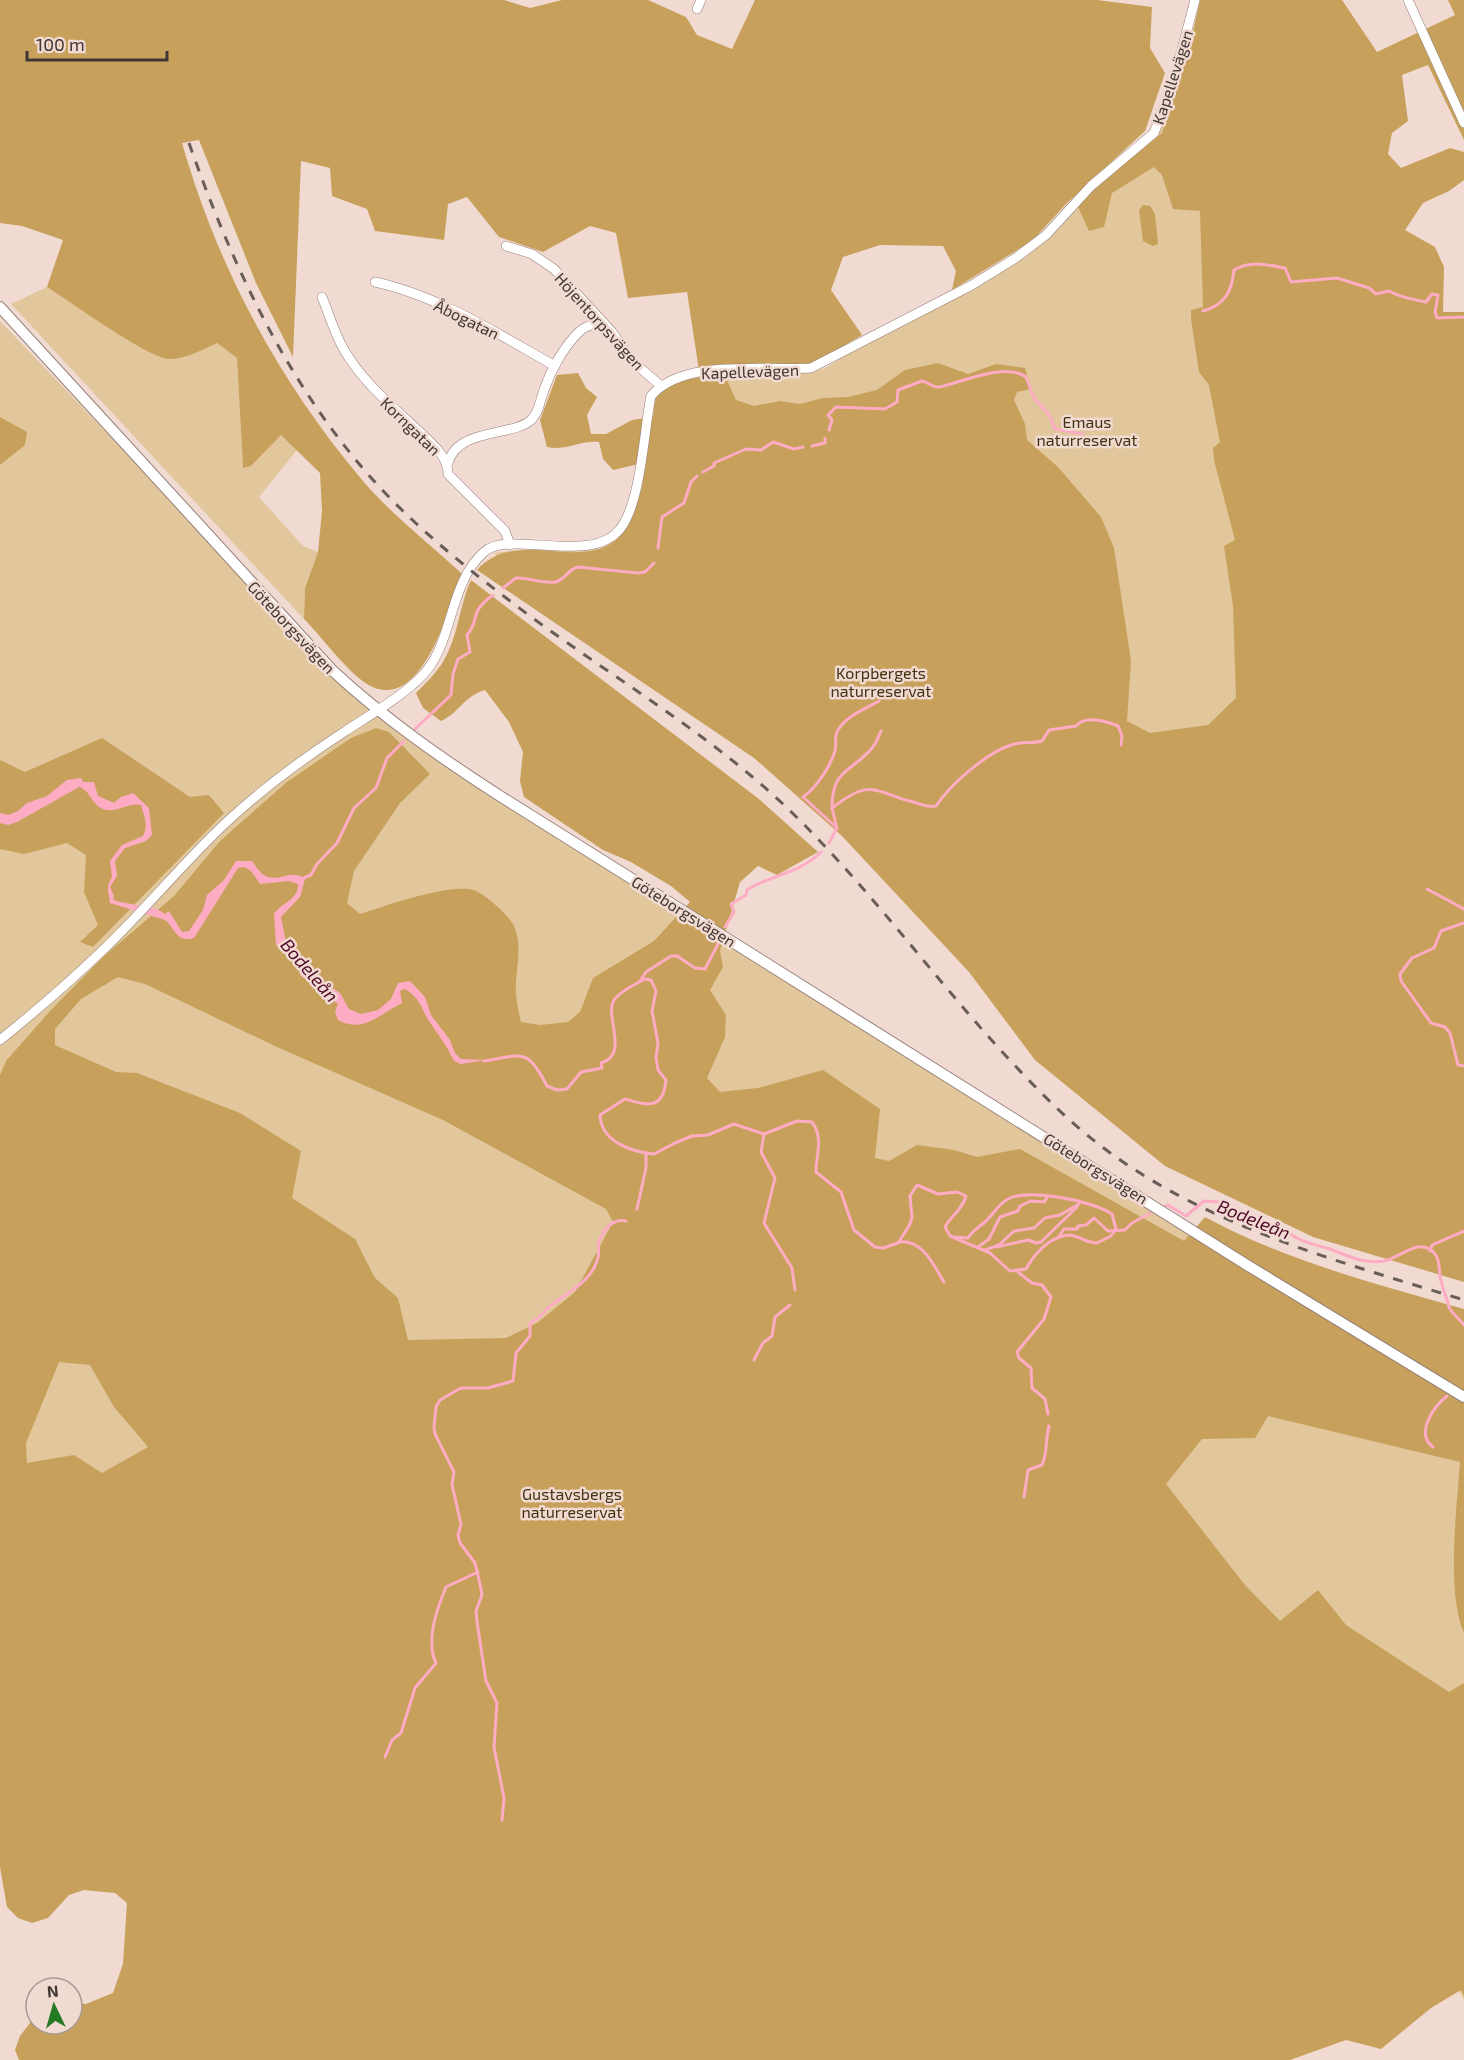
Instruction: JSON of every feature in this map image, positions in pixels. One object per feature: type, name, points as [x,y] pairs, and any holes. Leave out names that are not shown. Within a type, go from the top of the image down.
[{"type":"street","name":"Kapellevägen","points":[[660,385],[687,374],[811,368],[825,363],[868,336],[972,285],[1017,257],[1046,235],[1090,186],[1154,133],[1172,87],[1195,0]]},
{"type":"street","points":[[1408,0],[1464,123]]},
{"type":"street","name":"Höjentorpsvägen","points":[[506,246],[532,254],[554,269],[612,332],[632,361],[660,385]]},
{"type":"street","name":"Åbogatan","points":[[375,282],[395,286],[468,318],[555,366]]},
{"type":"street","name":"Korngatan","points":[[322,297],[339,341],[359,371],[380,396],[448,463],[448,474],[506,531],[510,545]]},
{"type":"street","name":"Göteborgsvägen","points":[[0,307],[311,648],[377,711],[444,760],[510,803],[1464,1396]]},
{"type":"street","points":[[448,463],[454,451],[471,440],[530,421],[536,413],[555,366],[581,330],[601,321]]},
{"type":"street","points":[[0,1040],[105,948],[231,818],[273,783],[408,688],[429,668],[437,655],[469,569],[491,547],[575,546],[600,542],[621,528],[634,495],[651,396],[660,385]]},
{"type":"green space","name":"Korpbergets naturreservat","points":[[0,0],[504,0],[530,8],[562,0],[648,0],[686,17],[697,35],[732,49],[755,0],[1097,0],[1152,7],[1150,48],[1165,73],[1145,131],[1066,204],[1032,241],[952,290],[956,271],[943,246],[880,245],[843,257],[831,290],[862,335],[815,363],[792,367],[735,365],[726,378],[736,400],[754,406],[780,401],[800,404],[823,398],[848,397],[877,390],[905,370],[938,363],[968,374],[996,364],[1025,368],[1031,389],[1017,392],[1014,400],[1025,424],[1027,440],[1058,467],[1101,517],[1114,548],[1131,661],[1127,721],[1150,733],[1208,725],[1236,698],[1233,606],[1224,546],[1235,540],[1214,460],[1213,448],[1220,442],[1209,385],[1199,372],[1191,319],[1191,310],[1203,307],[1200,211],[1173,209],[1162,175],[1154,167],[1112,193],[1104,227],[1089,231],[1078,207],[1097,184],[1162,133],[1190,45],[1200,0],[1342,0],[1377,52],[1455,15],[1448,0],[1464,0],[1464,140],[1428,65],[1402,75],[1408,121],[1392,133],[1388,154],[1401,168],[1450,148],[1464,152],[1464,180],[1449,191],[1423,203],[1405,230],[1435,247],[1444,267],[1443,312],[1464,312],[1464,1282],[1313,1237],[1165,1166],[1035,1060],[969,972],[842,836],[754,758],[477,570],[493,557],[510,551],[587,552],[604,547],[619,537],[629,521],[641,489],[643,474],[639,464],[613,470],[603,459],[599,442],[585,442],[561,448],[547,447],[540,420],[557,375],[578,373],[586,388],[597,397],[587,415],[591,434],[606,434],[632,420],[653,417],[655,396],[671,383],[700,377],[687,292],[628,298],[616,233],[590,226],[543,252],[499,237],[467,197],[448,204],[444,240],[375,231],[367,209],[332,196],[330,168],[301,161],[293,357],[256,283],[199,140],[182,143],[214,235],[233,279],[278,364],[304,404],[374,494],[462,574],[440,633],[416,674],[401,686],[384,690],[364,682],[357,676],[304,619],[305,588],[318,552],[322,511],[320,473],[281,435],[251,466],[243,468],[237,358],[217,343],[193,354],[174,359],[158,356],[143,349],[47,287],[63,240],[22,226],[0,223]]},
{"type":"green space","points":[[1206,102],[1434,1270],[1373,1255],[1354,1237],[981,986],[848,825],[566,604],[493,553],[544,548],[599,549],[628,536],[721,375],[796,373],[824,369],[874,337],[991,278],[1026,257],[1045,241],[1097,184],[1146,143],[1168,109]]},
{"type":"green space","points":[[1143,205],[1150,206],[1155,214],[1158,244],[1153,246],[1143,241],[1139,210]]},
{"type":"green space","points":[[47,287],[127,339],[158,356],[168,359],[180,358],[217,343],[237,358],[243,467],[251,466],[281,435],[297,450],[259,497],[303,546],[318,552],[305,588],[304,619],[11,304]]},
{"type":"green space","name":"Gustavsbergs naturreservat","points":[[0,321],[360,698],[395,728],[1464,1403],[1464,2000],[1428,1936],[146,1861],[0,1823]]},
{"type":"green space","points":[[0,417],[27,432],[25,445],[0,465]]},
{"type":"green space","name":"Gustavsbergs naturreservat","points":[[471,580],[759,799],[818,852],[777,875],[758,866],[740,882],[720,951],[723,967],[710,990],[726,1015],[725,1037],[707,1078],[720,1092],[758,1088],[823,1070],[880,1109],[875,1158],[889,1161],[917,1145],[954,1150],[977,1157],[1020,1149],[1184,1241],[1205,1217],[1236,1233],[1299,1259],[1365,1281],[1464,1309],[1464,1633],[1455,1596],[1454,1573],[1460,1462],[1268,1416],[1255,1438],[1202,1439],[1166,1484],[1245,1585],[1280,1621],[1318,1590],[1346,1625],[1449,1692],[1464,1683],[1464,1996],[1461,1990],[1431,2008],[1381,2049],[1346,2040],[1290,2060],[19,2060],[15,2050],[24,2031],[24,2036],[84,2036],[84,2004],[113,1993],[123,1964],[127,1903],[115,1893],[84,1890],[69,1895],[48,1918],[32,1923],[18,1918],[7,1907],[0,1867],[0,1075],[6,1061],[50,1011],[102,958],[174,896],[220,841],[287,782],[351,738],[376,728],[389,732],[430,774],[400,803],[354,871],[347,903],[360,914],[433,892],[462,889],[473,890],[483,895],[507,916],[517,934],[516,995],[521,1022],[540,1025],[568,1022],[580,1012],[593,978],[654,941],[690,902],[671,886],[631,862],[603,850],[524,797],[520,781],[523,752],[509,722],[485,690],[472,696],[453,714],[441,721],[423,708],[416,693],[441,665],[455,634]],"holes":[[[118,977],[145,984],[277,1047],[443,1120],[606,1209],[613,1222],[575,1292],[537,1323],[506,1338],[408,1340],[398,1298],[375,1278],[355,1239],[292,1198],[301,1151],[240,1113],[137,1073],[116,1072],[55,1045],[55,1029],[81,999]],[[59,1362],[90,1365],[114,1407],[148,1447],[102,1473],[74,1455],[27,1463],[26,1443]]]},
{"type":"green space","points":[[102,738],[190,797],[209,795],[224,813],[93,947],[80,942],[98,925],[84,892],[86,855],[67,843],[24,854],[0,849],[0,760],[25,772]]},
{"type":"water","name":"Bodeleån","points":[[81,778],[83,782],[94,782],[98,796],[114,803],[121,797],[133,793],[149,808],[152,835],[146,841],[125,848],[115,861],[117,876],[110,887],[113,899],[157,909],[165,914],[169,911],[182,932],[189,931],[203,910],[207,895],[224,880],[236,861],[252,861],[262,874],[271,878],[300,876],[305,879],[300,897],[281,917],[286,942],[316,977],[340,993],[349,1009],[361,1014],[378,1010],[391,999],[398,983],[410,981],[425,997],[431,1015],[450,1040],[455,1053],[461,1059],[487,1060],[461,1064],[454,1061],[418,1000],[405,989],[400,991],[402,1003],[372,1020],[356,1025],[338,1020],[335,1011],[338,1004],[300,975],[299,966],[293,963],[287,950],[276,945],[274,914],[296,894],[298,884],[289,881],[260,884],[251,871],[244,867],[238,868],[194,938],[188,939],[180,937],[165,920],[110,903],[108,887],[112,877],[110,861],[122,845],[143,836],[146,824],[141,805],[113,810],[103,809],[79,787],[17,822],[8,825],[0,823],[0,813],[8,815],[18,811],[27,803],[47,796],[67,780]]},
{"type":"waterway","points":[[1203,311],[1217,305],[1226,296],[1234,270],[1247,265],[1260,264],[1285,268],[1291,282],[1337,278],[1369,288],[1376,294],[1389,291],[1402,297],[1426,302],[1432,294],[1438,295],[1435,312],[1437,318],[1464,317]]},
{"type":"waterway","points":[[829,430],[832,420],[828,415],[836,407],[885,409],[897,402],[898,390],[922,381],[939,387],[984,374],[1007,372],[1026,377],[1034,398],[1050,416],[1055,429],[1082,434]]},
{"type":"waterway","points":[[812,446],[825,443],[825,438]]},
{"type":"waterway","points":[[703,472],[714,466],[714,463],[746,449],[761,450],[773,442],[794,449],[803,447]]},
{"type":"waterway","points":[[658,548],[662,517],[684,503],[691,482],[697,476]]},
{"type":"waterway","points":[[503,588],[516,578],[555,582],[578,567],[638,573],[645,572],[654,563]]},
{"type":"waterway","points":[[415,729],[451,695],[453,674],[458,659],[470,652],[467,635],[480,607],[493,595]]},
{"type":"waterway","points":[[836,827],[803,797],[818,783],[830,764],[836,749],[836,734],[840,727],[855,714],[879,701]]},
{"type":"waterway","points":[[829,843],[837,828],[832,808],[855,793],[864,790],[880,791],[924,806],[936,806],[959,780],[980,762],[1001,749],[1015,744],[1042,741],[1049,730],[1076,726],[1090,720],[1118,726],[1122,736],[1121,745]]},
{"type":"waterway","points":[[832,808],[835,785],[839,778],[872,748],[881,731]]},
{"type":"waterway","points":[[301,879],[311,875],[317,864],[337,843],[354,808],[376,788],[387,758],[404,741]]},
{"type":"waterway","points":[[725,927],[734,912],[731,904],[746,895],[747,890],[794,870],[821,852]]},
{"type":"waterway","points":[[1427,889],[1464,909]]},
{"type":"waterway","points":[[1464,923],[1441,931],[1434,948],[1412,958],[1400,974],[1401,981],[1431,1023],[1445,1027],[1450,1033],[1458,1065],[1464,1066]]},
{"type":"waterway","points":[[640,981],[646,972],[671,956],[677,956],[695,968],[705,969],[719,942]]},
{"type":"waterway","name":"Bodeleån","points":[[484,1061],[516,1056],[529,1059],[547,1086],[557,1090],[567,1089],[581,1072],[602,1068],[601,1063],[609,1059],[614,1052],[615,1034],[612,1015],[614,1000],[633,985],[645,979],[651,980],[656,991],[652,1011],[658,1043],[656,1058],[658,1070],[666,1080],[658,1101],[647,1104],[625,1099],[600,1115],[606,1132],[619,1144],[636,1151],[654,1154],[692,1136],[708,1135],[734,1124],[764,1134],[797,1121],[812,1122],[819,1140],[816,1172],[841,1192],[854,1230],[875,1247],[883,1248],[898,1243],[912,1218],[910,1196],[917,1185],[938,1194],[957,1192],[966,1196],[945,1227],[950,1236],[990,1253],[1010,1271],[1026,1269],[1038,1252],[1056,1238],[1070,1235],[1097,1243],[1111,1236],[1116,1229]]},
{"type":"waterway","points":[[764,1134],[761,1152],[775,1178],[764,1223],[792,1268],[795,1290]]},
{"type":"waterway","points":[[637,1209],[646,1168],[646,1153]]},
{"type":"waterway","points":[[954,1237],[968,1238],[1004,1201],[1030,1195],[1045,1195],[1103,1209],[1112,1214],[1116,1229]]},
{"type":"waterway","points":[[978,1247],[989,1239],[1000,1217],[1018,1211],[1020,1206],[1031,1201],[1044,1202],[1047,1198]]},
{"type":"waterway","name":"Bodeleån","points":[[1162,1208],[1168,1205],[1186,1216],[1204,1201],[1218,1202],[1288,1232],[1303,1241],[1362,1260],[1384,1261],[1416,1247],[1429,1249],[1438,1259],[1449,1307],[1464,1325]]},
{"type":"waterway","points":[[985,1250],[999,1245],[1014,1231],[1034,1228],[1045,1218],[1060,1215],[1079,1204]]},
{"type":"waterway","points":[[996,1247],[1028,1240],[1041,1242],[1077,1207]]},
{"type":"waterway","points":[[1058,1238],[1064,1229],[1077,1229],[1078,1226],[1086,1225],[1094,1218],[1108,1231],[1125,1230],[1132,1223],[1156,1210]]},
{"type":"waterway","points":[[502,1820],[504,1798],[494,1747],[497,1703],[486,1681],[476,1611],[482,1595],[475,1563],[460,1543],[458,1535],[461,1524],[452,1485],[454,1472],[435,1434],[436,1407],[440,1400],[461,1388],[488,1388],[513,1381],[516,1353],[530,1336],[530,1323],[585,1280],[596,1263],[599,1253],[598,1242],[603,1233],[612,1223],[626,1221]]},
{"type":"waterway","points":[[1430,1251],[1432,1245],[1464,1231]]},
{"type":"waterway","points":[[899,1242],[907,1242],[921,1249],[944,1282]]},
{"type":"waterway","points":[[1018,1272],[1032,1283],[1042,1285],[1051,1297],[1044,1319],[1017,1352],[1019,1358],[1031,1368],[1032,1388],[1045,1399],[1048,1414]]},
{"type":"waterway","points":[[754,1360],[763,1343],[772,1336],[775,1317],[790,1305]]},
{"type":"waterway","points":[[1433,1447],[1428,1442],[1426,1428],[1436,1407],[1447,1396]]},
{"type":"waterway","points":[[1024,1497],[1028,1470],[1042,1465],[1044,1460],[1049,1426]]},
{"type":"waterway","points":[[385,1757],[392,1740],[401,1733],[415,1688],[436,1663],[432,1635],[436,1614],[446,1587],[478,1572]]},
{"type":"railway","points":[[189,143],[226,239],[270,331],[324,418],[355,459],[389,497],[436,541],[484,581],[687,726],[783,804],[839,861],[995,1044],[1070,1120],[1097,1143],[1138,1172],[1227,1219],[1320,1255],[1464,1300]]},
{"type":"park label","name":"Emaus naturreservat","points":[[1087,430]]}]
